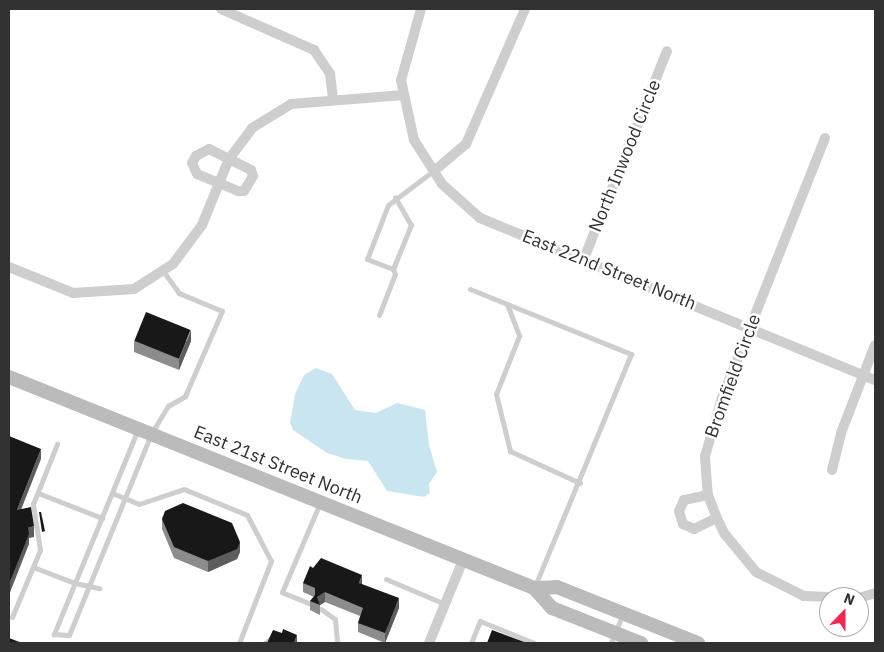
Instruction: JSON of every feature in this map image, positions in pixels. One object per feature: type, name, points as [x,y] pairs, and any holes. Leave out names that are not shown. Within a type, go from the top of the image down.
[{"type":"main road","name":"East 21st Street North","points":[[9,377],[534,588],[557,587],[698,643]]},
{"type":"main road","name":"East 21st Street North","points":[[534,588],[552,608],[613,638],[641,643]]},
{"type":"street","points":[[222,9],[314,50],[330,74],[333,99]]},
{"type":"street","name":"East 22nd Street North","points":[[420,9],[401,80],[414,140],[442,184],[480,218],[750,327],[875,380]]},
{"type":"street","points":[[434,171],[466,144],[525,9]]},
{"type":"street","name":"North Inwood Circle","points":[[584,261],[667,51]]},
{"type":"street","points":[[9,268],[73,292],[134,289],[174,264],[202,225],[230,158],[252,128],[291,104],[333,99],[404,95]]},
{"type":"street","name":"Bromfield Circle","points":[[819,597],[804,596],[756,572],[724,533],[708,495],[705,456],[722,398],[825,138]]},
{"type":"street","points":[[201,150],[209,150],[230,158],[251,170],[249,184],[244,191],[238,191],[197,174],[192,163],[201,150]]},
{"type":"street","points":[[832,470],[841,433],[875,345]]},
{"type":"street","points":[[708,495],[684,500],[680,511],[683,524],[694,530],[717,518]]},
{"type":"street","points":[[429,643],[463,560]]},
{"type":"lane","points":[[393,269],[367,259],[388,205],[395,197],[434,171]]},
{"type":"lane","points":[[379,315],[395,274],[393,269],[410,225],[395,197]]},
{"type":"lane","points":[[144,432],[125,498],[69,635],[61,637],[54,634],[112,493],[144,432],[168,406],[185,396],[222,311],[179,294],[163,270]]},
{"type":"lane","points":[[470,289],[631,354],[580,482],[534,588]]},
{"type":"lane","points":[[508,304],[519,336],[496,394],[510,450],[580,482]]},
{"type":"lane","points":[[12,617],[40,550],[32,512],[57,444]]},
{"type":"lane","points":[[112,493],[139,504],[184,489],[247,515],[271,561],[239,643]]},
{"type":"lane","points":[[38,493],[102,518]]},
{"type":"lane","points":[[311,604],[282,592],[321,503]]},
{"type":"lane","points":[[33,567],[75,583],[99,588]]},
{"type":"lane","points":[[386,579],[445,604]]},
{"type":"lane","points":[[321,609],[335,619],[337,643]]},
{"type":"lane","points":[[613,638],[623,613]]},
{"type":"lane","points":[[471,643],[480,621],[534,643]]},
{"type":"lane","points":[[265,643],[273,635],[282,636]]},
{"type":"water","points":[[316,368],[332,374],[355,410],[376,413],[397,403],[425,410],[429,445],[437,472],[429,484],[430,493],[424,497],[387,491],[368,461],[346,459],[327,453],[293,430],[290,423],[295,394],[304,375]]},
{"type":"building","points":[[146,312],[191,330],[179,359],[134,341]]},
{"type":"building","points":[[9,436],[41,449],[17,510],[31,507],[34,526],[28,528],[29,534],[9,584]]},
{"type":"building","points":[[183,503],[232,523],[240,542],[237,549],[208,561],[174,547],[162,519],[165,511]]},
{"type":"building","points":[[39,512],[41,512],[45,531],[42,532]]},
{"type":"building","points":[[321,558],[362,575],[359,583],[399,598],[385,633],[358,623],[363,608],[325,592],[317,597],[320,605],[310,601],[315,595],[315,588],[303,583],[310,566],[313,568]]},
{"type":"building","points":[[283,629],[297,635],[294,643],[267,643],[273,630],[282,633]]},
{"type":"building","points":[[492,630],[527,643],[487,643]]},
{"type":"building","points":[[9,638],[22,643],[9,643]]}]
